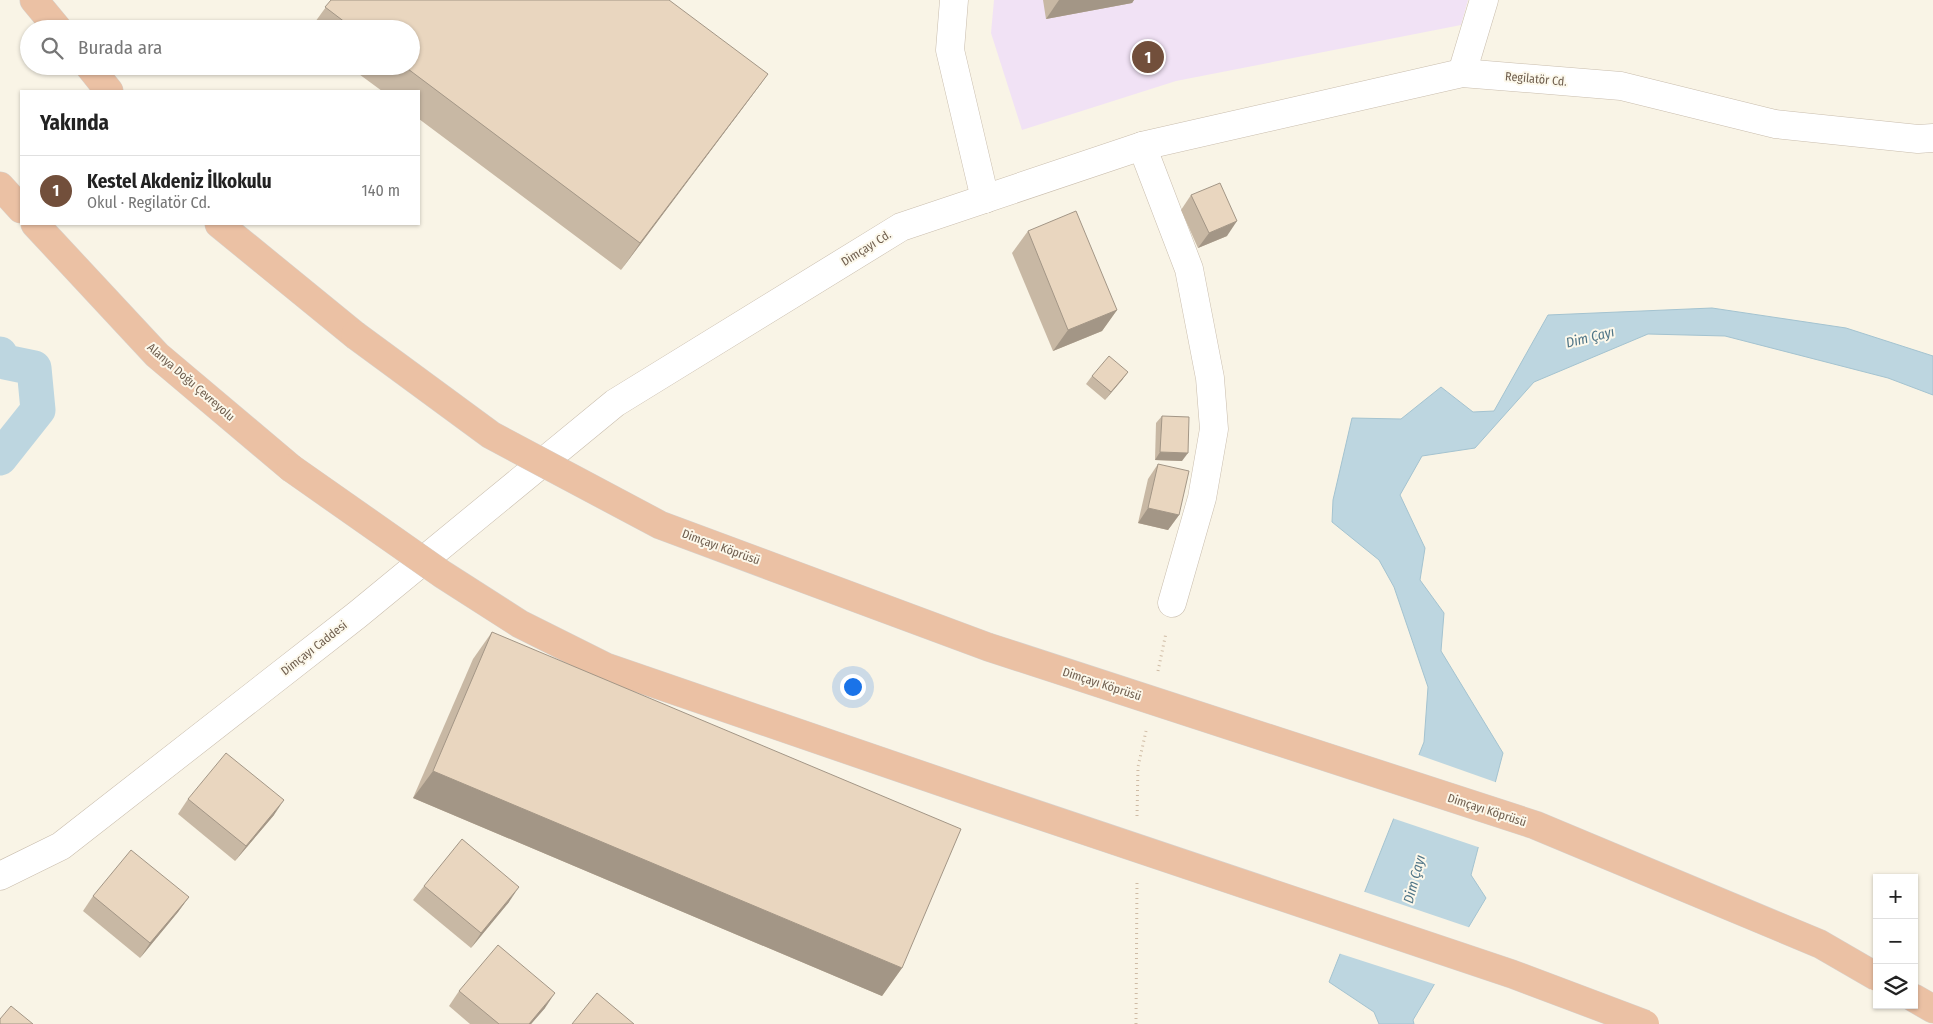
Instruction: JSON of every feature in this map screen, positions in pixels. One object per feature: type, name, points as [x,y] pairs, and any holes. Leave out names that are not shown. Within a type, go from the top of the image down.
[{"type":"highway","points":[[34,0],[51,20]]},
{"type":"highway","points":[[96,75],[108,90]]},
{"type":"highway","points":[[0,186],[20,207]]},
{"type":"highway","name":"Alanya Doğu Çevreyolu","points":[[36,225],[157,355],[292,468],[442,574],[512,619],[606,667],[963,790],[1512,974],[1645,1024]]},
{"type":"highway","name":"Dimçayı Köprüsü","points":[[220,225],[355,335],[491,436],[660,525],[988,647],[1535,825],[1820,944],[1873,974]]},
{"type":"highway","points":[[1918,1000],[1933,1009]]},
{"type":"street","points":[[954,0],[950,50],[985,198]]},
{"type":"street","points":[[1462,73],[1484,0]]},
{"type":"street","name":"Regilatör Cd.","points":[[1142,146],[1462,73],[1621,86],[1775,124],[1918,139],[1933,138]]},
{"type":"street","points":[[1142,146],[1188,269],[1210,378],[1214,429],[1202,498],[1172,603]]},
{"type":"street","name":"Dimçayı Cd.","points":[[615,403],[901,227],[1142,146]]},
{"type":"street","name":"Dimçayı Caddesi","points":[[0,876],[61,846],[69,840],[357,615],[615,403]]},
{"type":"path","points":[[1156,680],[1172,603]]},
{"type":"path","points":[[1137,825],[1138,767],[1146,728]]},
{"type":"path","points":[[1136,1024],[1137,874]]},
{"type":"shaded area","points":[[994,0],[1468,0],[1461,25],[1176,81],[1022,130],[991,33]]},
{"type":"water","name":"Dim Çayı","points":[[1712,308],[1846,328],[1933,356],[1933,395],[1888,378],[1725,336],[1648,334],[1534,382],[1475,448],[1422,456],[1400,495],[1425,548],[1420,580],[1444,613],[1441,651],[1503,753],[1471,875],[1486,898],[1413,1020],[1414,1024],[1379,1024],[1374,1012],[1329,982],[1424,742],[1428,687],[1394,587],[1379,560],[1332,522],[1333,500],[1352,418],[1401,419],[1441,387],[1473,412],[1494,411],[1548,315]]},
{"type":"pier","points":[[1416,754],[1498,783],[1481,848],[1392,818]]},
{"type":"pier","points":[[1362,891],[1471,928],[1437,985],[1338,953]]},
{"type":"building","points":[[331,0],[669,0],[768,74],[640,243],[416,75],[420,75],[420,20],[342,20],[325,7]]},
{"type":"building","points":[[1220,183],[1237,221],[1209,233],[1191,195]]},
{"type":"building","points":[[1076,211],[1117,310],[1068,330],[1028,231]]},
{"type":"building","points":[[1109,356],[1128,372],[1111,392],[1092,376]]},
{"type":"building","points":[[1162,416],[1189,417],[1188,453],[1160,452]]},
{"type":"building","points":[[1158,464],[1189,471],[1179,515],[1148,508]]},
{"type":"building","points":[[492,632],[961,829],[902,968],[433,771]]},
{"type":"building","points":[[226,753],[284,800],[246,846],[188,799]]},
{"type":"building","points":[[462,839],[519,887],[481,933],[424,886]]},
{"type":"building","points":[[131,850],[189,897],[150,943],[93,896]]},
{"type":"building","points":[[498,945],[555,993],[529,1024],[499,1024],[459,991]]},
{"type":"building","points":[[597,993],[634,1024],[572,1024]]},
{"type":"building","points":[[11,1006],[33,1024],[0,1024],[0,1019]]},
{"type":"waterway","points":[[0,354],[5,362],[34,368],[38,410],[0,458]]},
{"type":"place","name":"Kestel Akdeniz İlkokulu","points":[[1148,57]]}]
